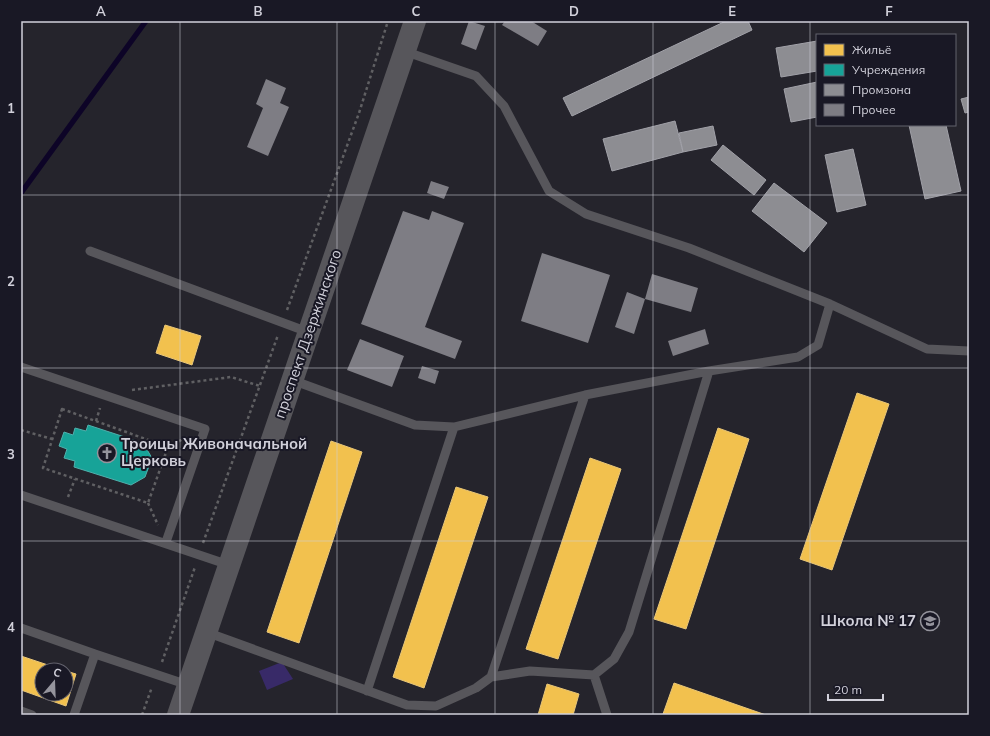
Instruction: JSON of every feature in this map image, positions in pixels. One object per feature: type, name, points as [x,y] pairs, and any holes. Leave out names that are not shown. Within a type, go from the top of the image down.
[{"type":"street","name":"проспект Дзержинского","points":[[178,715],[414,21]]},
{"type":"lane","points":[[404,51],[476,76],[504,106],[549,191],[586,214],[689,248],[830,304],[927,349],[969,351]]},
{"type":"lane","points":[[90,251],[308,332]]},
{"type":"lane","points":[[292,380],[416,425],[454,427],[586,395],[709,371],[798,358],[818,345],[830,304]]},
{"type":"lane","points":[[21,367],[205,429],[166,542]]},
{"type":"lane","points":[[206,632],[407,705],[436,706],[476,688],[491,677],[530,671],[594,675],[614,659],[629,632],[709,371]]},
{"type":"lane","points":[[491,677],[586,395]]},
{"type":"lane","points":[[366,691],[454,427]]},
{"type":"lane","points":[[21,495],[229,564]]},
{"type":"lane","points":[[21,628],[188,685]]},
{"type":"lane","points":[[74,715],[95,654]]},
{"type":"lane","points":[[594,675],[607,715]]},
{"type":"lane","points":[[21,711],[32,715]]},
{"type":"path","points":[[142,715],[282,323],[359,113],[388,21]]},
{"type":"path","points":[[131,390],[231,377],[260,386]]},
{"type":"path","points":[[62,410],[168,447],[148,503],[75,479],[43,468],[62,410]]},
{"type":"path","points":[[21,430],[52,439]]},
{"type":"path","points":[[64,509],[75,479]]},
{"type":"shaded area","points":[[282,662],[293,679],[267,690],[259,671]]},
{"type":"building: Жильё","points":[[165,325],[201,336],[192,365],[156,353]]},
{"type":"building: Жильё","points":[[857,393],[889,404],[832,570],[800,559]]},
{"type":"building: Жильё","points":[[718,428],[749,439],[686,629],[654,619]]},
{"type":"building: Жильё","points":[[331,441],[362,452],[299,643],[267,632]]},
{"type":"building: Жильё","points":[[590,458],[621,469],[558,659],[526,649]]},
{"type":"building: Жильё","points":[[456,487],[488,497],[424,688],[393,677]]},
{"type":"building: Жильё","points":[[21,656],[39,662],[34,662],[34,695],[21,690]]},
{"type":"building: Жильё","points":[[674,683],[766,715],[663,714]]},
{"type":"building: Жильё","points":[[547,684],[579,694],[573,715],[538,715]]},
{"type":"building: Жильё","points":[[55,702],[67,702],[66,706]]},
{"type":"building: Учреждения","name":"Троицы Живоначальной Церковь","points":[[88,425],[143,443],[152,458],[145,477],[131,485],[74,467],[75,461],[64,458],[67,449],[59,446],[64,432],[73,435],[75,428],[86,431]]},
{"type":"building: Промзона","points":[[726,21],[748,21],[752,30],[572,116],[563,98]]},
{"type":"building: Промзона","points":[[816,41],[816,71],[781,77],[776,48]]},
{"type":"building: Промзона","points":[[816,82],[816,117],[791,122],[784,89]]},
{"type":"building: Промзона","points":[[969,97],[969,112],[965,113],[961,99]]},
{"type":"building: Промзона","points":[[675,121],[683,152],[612,171],[603,139]]},
{"type":"building: Промзона","points":[[713,126],[717,145],[683,152],[679,133]]},
{"type":"building: Промзона","points":[[909,126],[946,126],[961,191],[925,199]]},
{"type":"building: Промзона","points":[[723,145],[766,180],[754,195],[711,160]]},
{"type":"building: Промзона","points":[[853,149],[866,205],[837,212],[825,155]]},
{"type":"building: Промзона","points":[[774,183],[827,223],[804,252],[752,211]]},
{"type":"building: Прочее","points":[[469,21],[485,26],[476,50],[461,44]]},
{"type":"building: Прочее","points":[[505,21],[531,21],[547,31],[538,46],[502,25]]},
{"type":"building: Прочее","points":[[266,79],[286,88],[280,103],[289,107],[268,156],[247,147],[263,108],[256,104]]},
{"type":"building: Прочее","points":[[431,181],[449,187],[444,199],[427,193]]},
{"type":"building: Прочее","points":[[403,211],[429,220],[432,211],[464,223],[425,327],[462,341],[455,359],[361,324]]},
{"type":"building: Прочее","points":[[542,253],[610,275],[588,343],[521,321]]},
{"type":"building: Прочее","points":[[652,274],[698,288],[691,312],[645,299]]},
{"type":"building: Прочее","points":[[627,292],[645,299],[634,334],[615,327]]},
{"type":"building: Прочее","points":[[705,329],[709,344],[673,356],[668,341]]},
{"type":"building: Прочее","points":[[360,339],[404,356],[392,387],[347,370]]},
{"type":"building: Прочее","points":[[422,366],[439,371],[435,384],[418,378]]},
{"type":"waterway","points":[[21,193],[146,21]]},
{"type":"place","name":"Троицы Живоначальной Церковь","points":[[107,453]]},
{"type":"place","name":"Школа № 17","points":[[930,621]]}]
